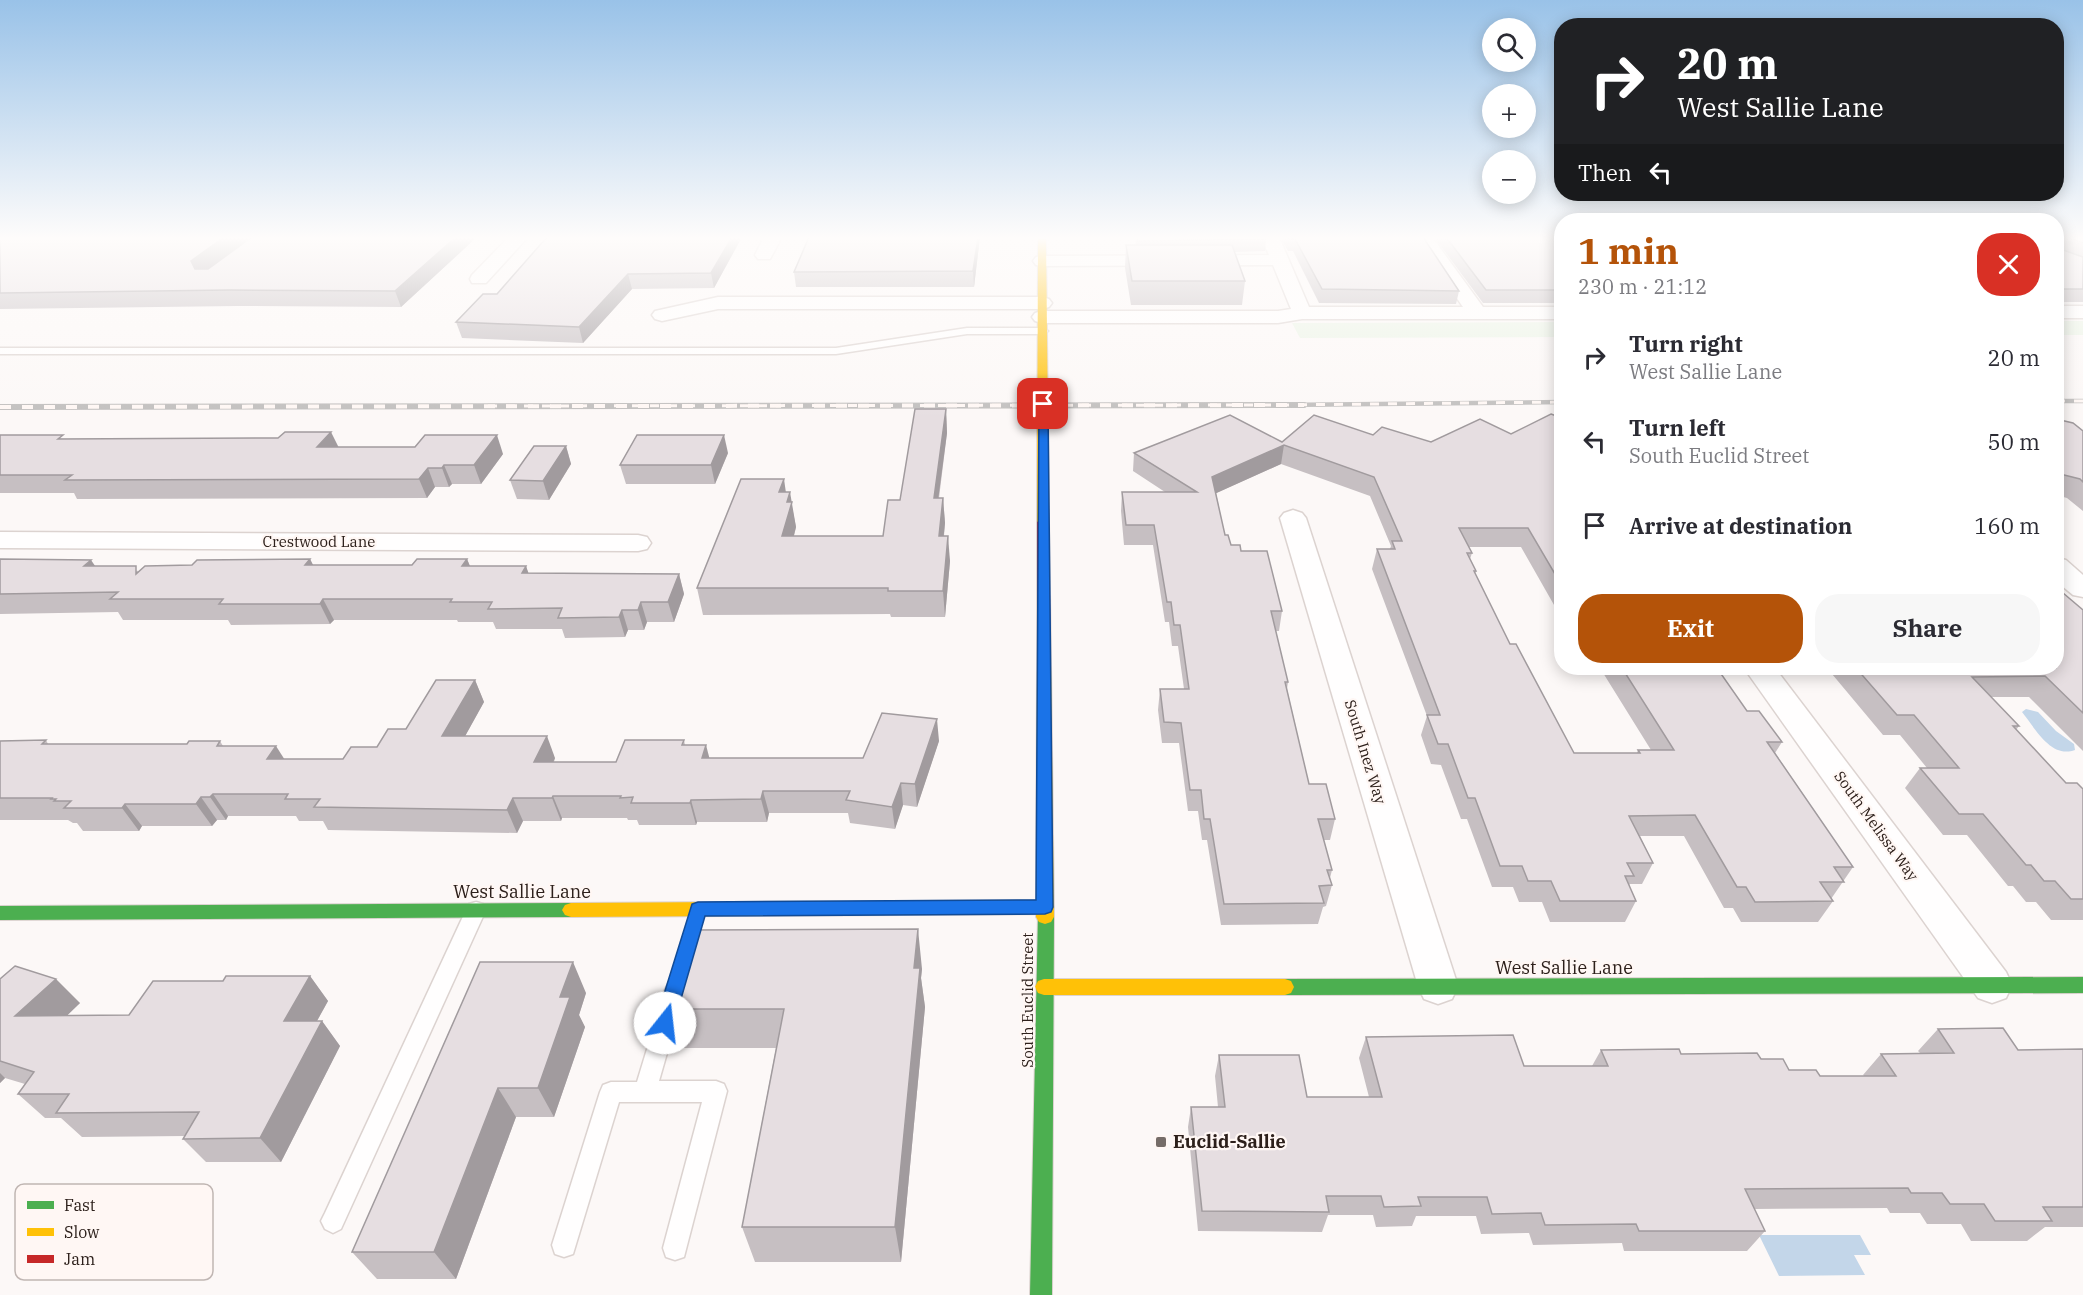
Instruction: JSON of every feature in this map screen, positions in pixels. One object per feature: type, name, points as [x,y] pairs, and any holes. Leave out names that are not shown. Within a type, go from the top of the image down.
[{"type":"main road","name":"South Euclid Street","points":[[1041,1295],[1045,907],[1042,297]]},
{"type":"main road","name":"West Sallie Lane","points":[[0,913],[1045,907]]},
{"type":"main road","name":"West Sallie Lane","points":[[1044,987],[2083,985]]},
{"type":"street","points":[[1295,297],[1302,313]]},
{"type":"street","points":[[1466,297],[1477,313]]},
{"type":"street","points":[[662,315],[718,303],[1042,317],[1278,317],[1302,313],[1554,313]]},
{"type":"street","points":[[2064,312],[2083,312]]},
{"type":"street","name":"South Inez Way","points":[[1293,518],[1438,987]]},
{"type":"street","name":"Crestwood Lane","points":[[0,540],[638,543]]},
{"type":"street","points":[[2064,573],[2083,589]]},
{"type":"street","name":"South Melissa Way","points":[[1764,675],[1992,985]]},
{"type":"lane","points":[[0,351],[836,351],[1042,317]]},
{"type":"lane","points":[[691,932],[698,909]]},
{"type":"lane","points":[[333,1221],[476,910]]},
{"type":"lane","points":[[645,1092],[681,966]]},
{"type":"lane","points":[[564,1245],[611,1092],[716,1091],[675,1248]]},
{"type":"shaded area","points":[[2064,321],[2083,321],[2083,335],[2064,335]]},
{"type":"shaded area","points":[[1554,322],[1554,337],[1300,338],[1292,323]]},
{"type":"water","points":[[2026,709],[2038,712],[2056,731],[2074,744],[2075,750],[2066,752],[2051,746],[2022,712]]},
{"type":"water","points":[[1759,1235],[1860,1235],[1871,1255],[1854,1255],[1865,1275],[1779,1276]]},
{"type":"building","points":[[480,297],[606,297],[579,327],[456,322]]},
{"type":"building","points":[[915,409],[946,409],[934,498],[943,498],[939,536],[948,536],[943,591],[888,591],[888,588],[697,588],[741,479],[784,479],[779,492],[790,492],[787,502],[792,502],[782,536],[883,536],[888,500],[900,500]]},
{"type":"building","points":[[1551,414],[1554,415],[1554,572],[1528,528],[1459,528],[1472,553],[1467,553],[1476,571],[1474,571],[1510,644],[1516,644],[1574,753],[1640,753],[1638,750],[1674,750],[1626,675],[1722,675],[1747,711],[1759,711],[1782,742],[1767,742],[1853,867],[1834,867],[1844,882],[1820,882],[1833,901],[1755,902],[1746,887],[1737,887],[1695,815],[1629,816],[1653,863],[1627,863],[1634,876],[1625,876],[1636,901],[1560,901],[1551,881],[1528,881],[1522,866],[1500,866],[1475,798],[1468,798],[1448,744],[1438,744],[1427,715],[1440,715],[1377,549],[1395,549],[1392,541],[1402,541],[1374,477],[1284,445],[1212,477],[1225,535],[1228,535],[1231,545],[1240,545],[1241,551],[1267,551],[1282,611],[1271,611],[1309,784],[1326,784],[1335,819],[1318,819],[1332,870],[1327,870],[1332,885],[1319,886],[1324,903],[1224,904],[1210,819],[1204,819],[1201,790],[1190,790],[1181,723],[1164,722],[1160,689],[1189,689],[1180,625],[1174,625],[1171,602],[1167,602],[1154,525],[1126,525],[1122,492],[1197,492],[1134,453],[1230,415],[1282,442],[1314,415],[1373,435],[1382,427],[1431,442],[1480,419],[1511,434]]},
{"type":"building","points":[[2064,421],[2073,423],[2083,431],[2083,482],[2064,475]]},
{"type":"building","points":[[285,432],[331,432],[317,447],[415,447],[425,435],[497,435],[474,465],[444,465],[442,468],[428,468],[419,479],[65,480],[72,475],[0,475],[0,435],[63,435],[58,439],[278,438]]},
{"type":"building","points":[[637,435],[724,435],[711,465],[620,465]]},
{"type":"building","points":[[534,446],[566,446],[543,481],[510,480]]},
{"type":"building","points":[[0,559],[91,560],[84,566],[136,566],[136,574],[145,566],[192,565],[197,560],[310,559],[305,565],[412,565],[417,559],[467,559],[462,566],[526,566],[522,573],[679,574],[668,602],[641,602],[638,610],[622,610],[619,617],[558,618],[562,608],[488,609],[492,602],[450,602],[452,599],[323,599],[320,604],[219,604],[223,599],[110,599],[118,592],[0,594]]},
{"type":"building","points":[[2064,594],[2083,610],[2083,713],[2045,676],[1972,677],[2019,726],[2013,726],[2066,783],[2077,783],[2083,789],[2083,899],[2071,899],[2055,881],[2044,881],[2031,865],[2026,865],[1983,814],[1959,814],[1920,768],[1959,768],[1914,715],[1897,715],[1862,675],[2064,675]]},
{"type":"building","points":[[436,680],[475,680],[442,736],[547,736],[534,762],[616,762],[625,740],[684,740],[682,745],[706,745],[702,758],[863,758],[882,713],[937,719],[915,784],[901,783],[892,807],[846,800],[850,791],[763,791],[761,799],[691,800],[690,803],[631,803],[633,797],[620,798],[621,796],[513,798],[507,810],[314,807],[320,799],[285,799],[288,794],[213,794],[210,797],[201,797],[196,804],[125,804],[122,808],[64,808],[71,801],[54,801],[56,799],[52,798],[0,798],[0,741],[46,740],[42,744],[187,744],[189,741],[220,741],[217,746],[276,746],[267,759],[343,759],[351,747],[377,747],[388,729],[406,729]]},
{"type":"building","points":[[918,929],[914,968],[920,968],[895,1227],[742,1227],[784,1009],[669,1009],[691,930]]},
{"type":"building","points":[[480,962],[573,962],[560,997],[570,997],[538,1088],[498,1088],[434,1252],[352,1252]]},
{"type":"building","points":[[15,966],[56,979],[15,1016],[129,1015],[153,981],[223,981],[226,976],[310,976],[284,1021],[322,1021],[260,1138],[183,1139],[199,1112],[56,1113],[69,1094],[18,1094],[34,1072],[0,1061],[0,979]]},
{"type":"building","points":[[2003,1028],[2018,1050],[2083,1049],[2083,1207],[2043,1207],[2052,1221],[1995,1221],[1984,1204],[1950,1204],[1942,1193],[1911,1193],[1908,1188],[1745,1189],[1765,1231],[1639,1231],[1636,1224],[1545,1225],[1541,1213],[1492,1214],[1487,1197],[1418,1197],[1421,1206],[1384,1207],[1381,1196],[1326,1196],[1329,1212],[1202,1211],[1191,1107],[1225,1107],[1219,1055],[1299,1055],[1307,1097],[1382,1097],[1366,1037],[1513,1035],[1524,1066],[1608,1066],[1601,1050],[1679,1049],[1681,1054],[1757,1053],[1761,1059],[1783,1059],[1789,1070],[1816,1070],[1820,1076],[1896,1076],[1881,1054],[1954,1053],[1938,1029]]},
{"type":"railway","points":[[2064,401],[2083,401]]},
{"type":"railway","points":[[488,406],[1279,405],[1554,402]]},
{"type":"railway","points":[[0,407],[1304,405]]},
{"type":"traffic: fast","points":[[904,908],[1045,907]]},
{"type":"traffic: fast","points":[[0,913],[571,910]]},
{"type":"traffic: fast","points":[[1041,1295],[1045,917]]},
{"type":"traffic: fast","points":[[1285,987],[2083,985]]},
{"type":"traffic: slow","points":[[1042,297],[1043,522]]},
{"type":"traffic: slow","points":[[1044,664],[1045,917]]},
{"type":"traffic: slow","points":[[571,910],[904,908]]},
{"type":"traffic: slow","points":[[1044,987],[1285,987]]},
{"type":"traffic: jam","points":[[1043,522],[1044,664]]},
{"type":"place","name":"Euclid-Sallie","points":[[1161,1142]]},
{"type":"route","points":[[665,1023],[698,909],[1045,907],[1043,404]]}]
